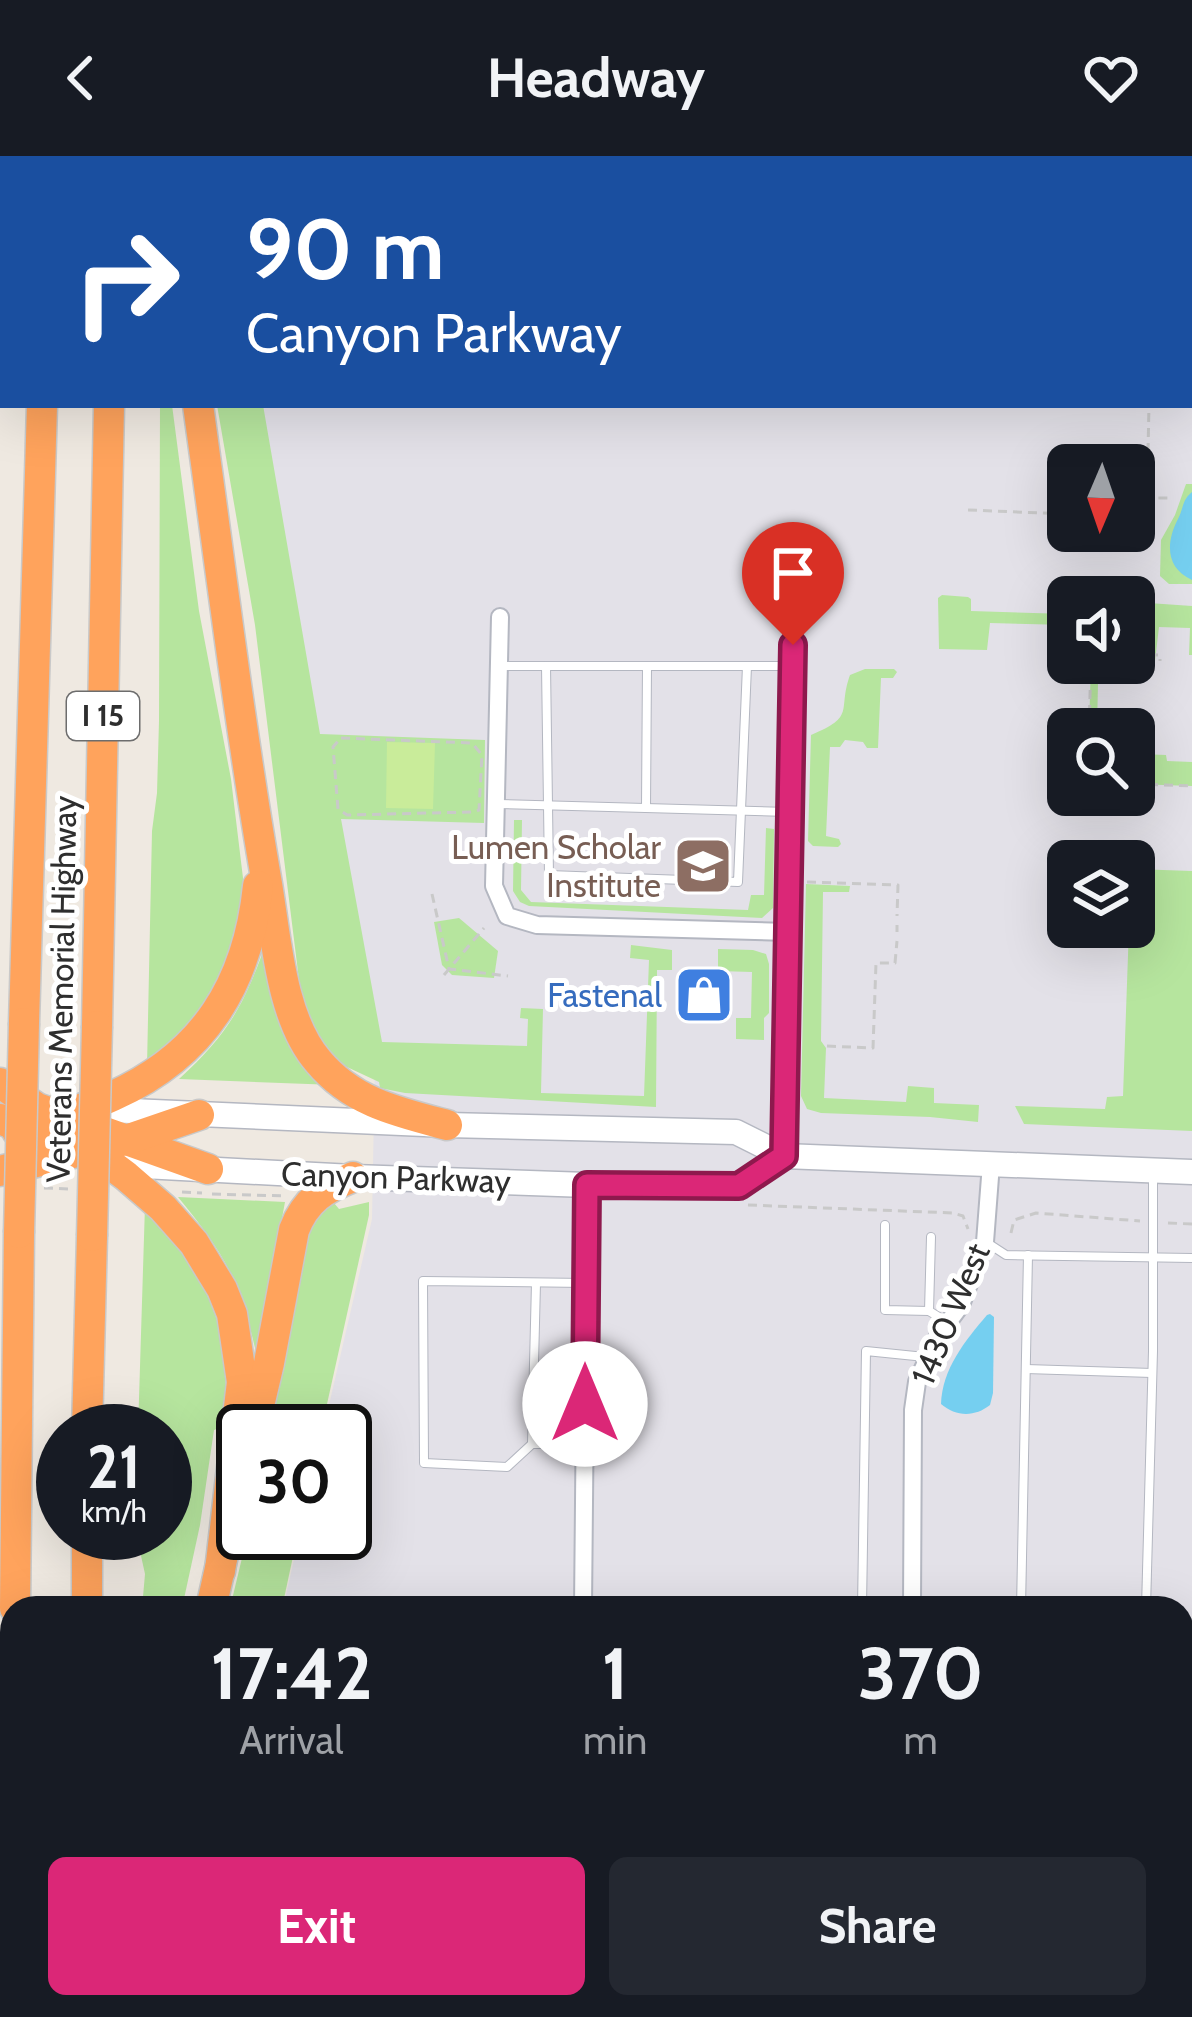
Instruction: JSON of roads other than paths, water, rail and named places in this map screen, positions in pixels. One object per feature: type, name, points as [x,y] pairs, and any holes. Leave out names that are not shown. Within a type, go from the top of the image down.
[{"type":"highway","name":"Veterans Memorial Highway","points":[[15,1596],[24,1023],[42,408]]},
{"type":"highway","name":"Veterans Memorial Highway","points":[[88,1404],[109,408]]},
{"type":"highway","points":[[198,408],[250,786],[284,982],[295,1020],[320,1064],[345,1087],[384,1108],[447,1125]]},
{"type":"highway","points":[[28,1118],[114,1096],[184,1053],[210,1023],[230,991],[256,915],[259,885],[250,786]]},
{"type":"highway","points":[[0,1083],[28,1118],[77,1151],[117,1152],[208,1169]]},
{"type":"highway","points":[[117,1152],[199,1115]]},
{"type":"highway","points":[[28,1118],[117,1152],[194,1243],[222,1289],[232,1315],[242,1382],[220,1571]]},
{"type":"highway","points":[[0,1171],[41,1174],[77,1151]]},
{"type":"highway","points":[[259,1404],[294,1230],[317,1194],[353,1177]]},
{"type":"highway","points":[[87,1560],[87,1596]]},
{"type":"highway","points":[[214,1596],[223,1560]]},
{"type":"main road","name":"Canyon Parkway","points":[[28,1118],[199,1115],[736,1132],[784,1156],[1192,1172]]},
{"type":"main road","points":[[0,1160],[41,1174],[117,1152]]},
{"type":"main road","name":"Canyon Parkway","points":[[208,1169],[587,1185],[739,1186],[784,1156]]},
{"type":"street","points":[[500,617],[494,886],[507,916],[536,925],[788,932]]},
{"type":"street","points":[[784,1156],[793,645]]},
{"type":"street","name":"1430 West","points":[[912,1596],[917,1382],[961,1305],[991,1164]]},
{"type":"street","points":[[583,1596],[587,1185]]},
{"type":"lane","points":[[499,666],[792,666]]},
{"type":"lane","points":[[546,666],[549,875],[738,882],[746,666]]},
{"type":"lane","points":[[646,808],[647,666]]},
{"type":"lane","points":[[496,804],[790,812]]},
{"type":"lane","points":[[1146,1596],[1153,1170]]},
{"type":"lane","points":[[886,1225],[885,1310],[928,1311],[948,1323]]},
{"type":"lane","points":[[928,1311],[932,1237]]},
{"type":"lane","points":[[976,1237],[1006,1255],[1192,1258]]},
{"type":"lane","points":[[1021,1596],[1028,1255]]},
{"type":"lane","points":[[585,1444],[532,1444],[507,1467],[424,1463],[423,1281],[586,1283]]},
{"type":"lane","points":[[532,1444],[536,1283]]},
{"type":"lane","points":[[862,1596],[866,1351],[928,1357]]},
{"type":"lane","points":[[1026,1369],[1152,1372]]},
{"type":"water","points":[[1192,492],[1192,580],[1177,569],[1170,545]]},
{"type":"water","points":[[990,1314],[994,1317],[990,1405],[972,1413],[953,1411],[941,1404],[950,1367]]},
{"type":"place","name":"Lumen Scholar Institute","points":[[703,866]]},
{"type":"place","name":"Fastenal","points":[[704,995]]}]
